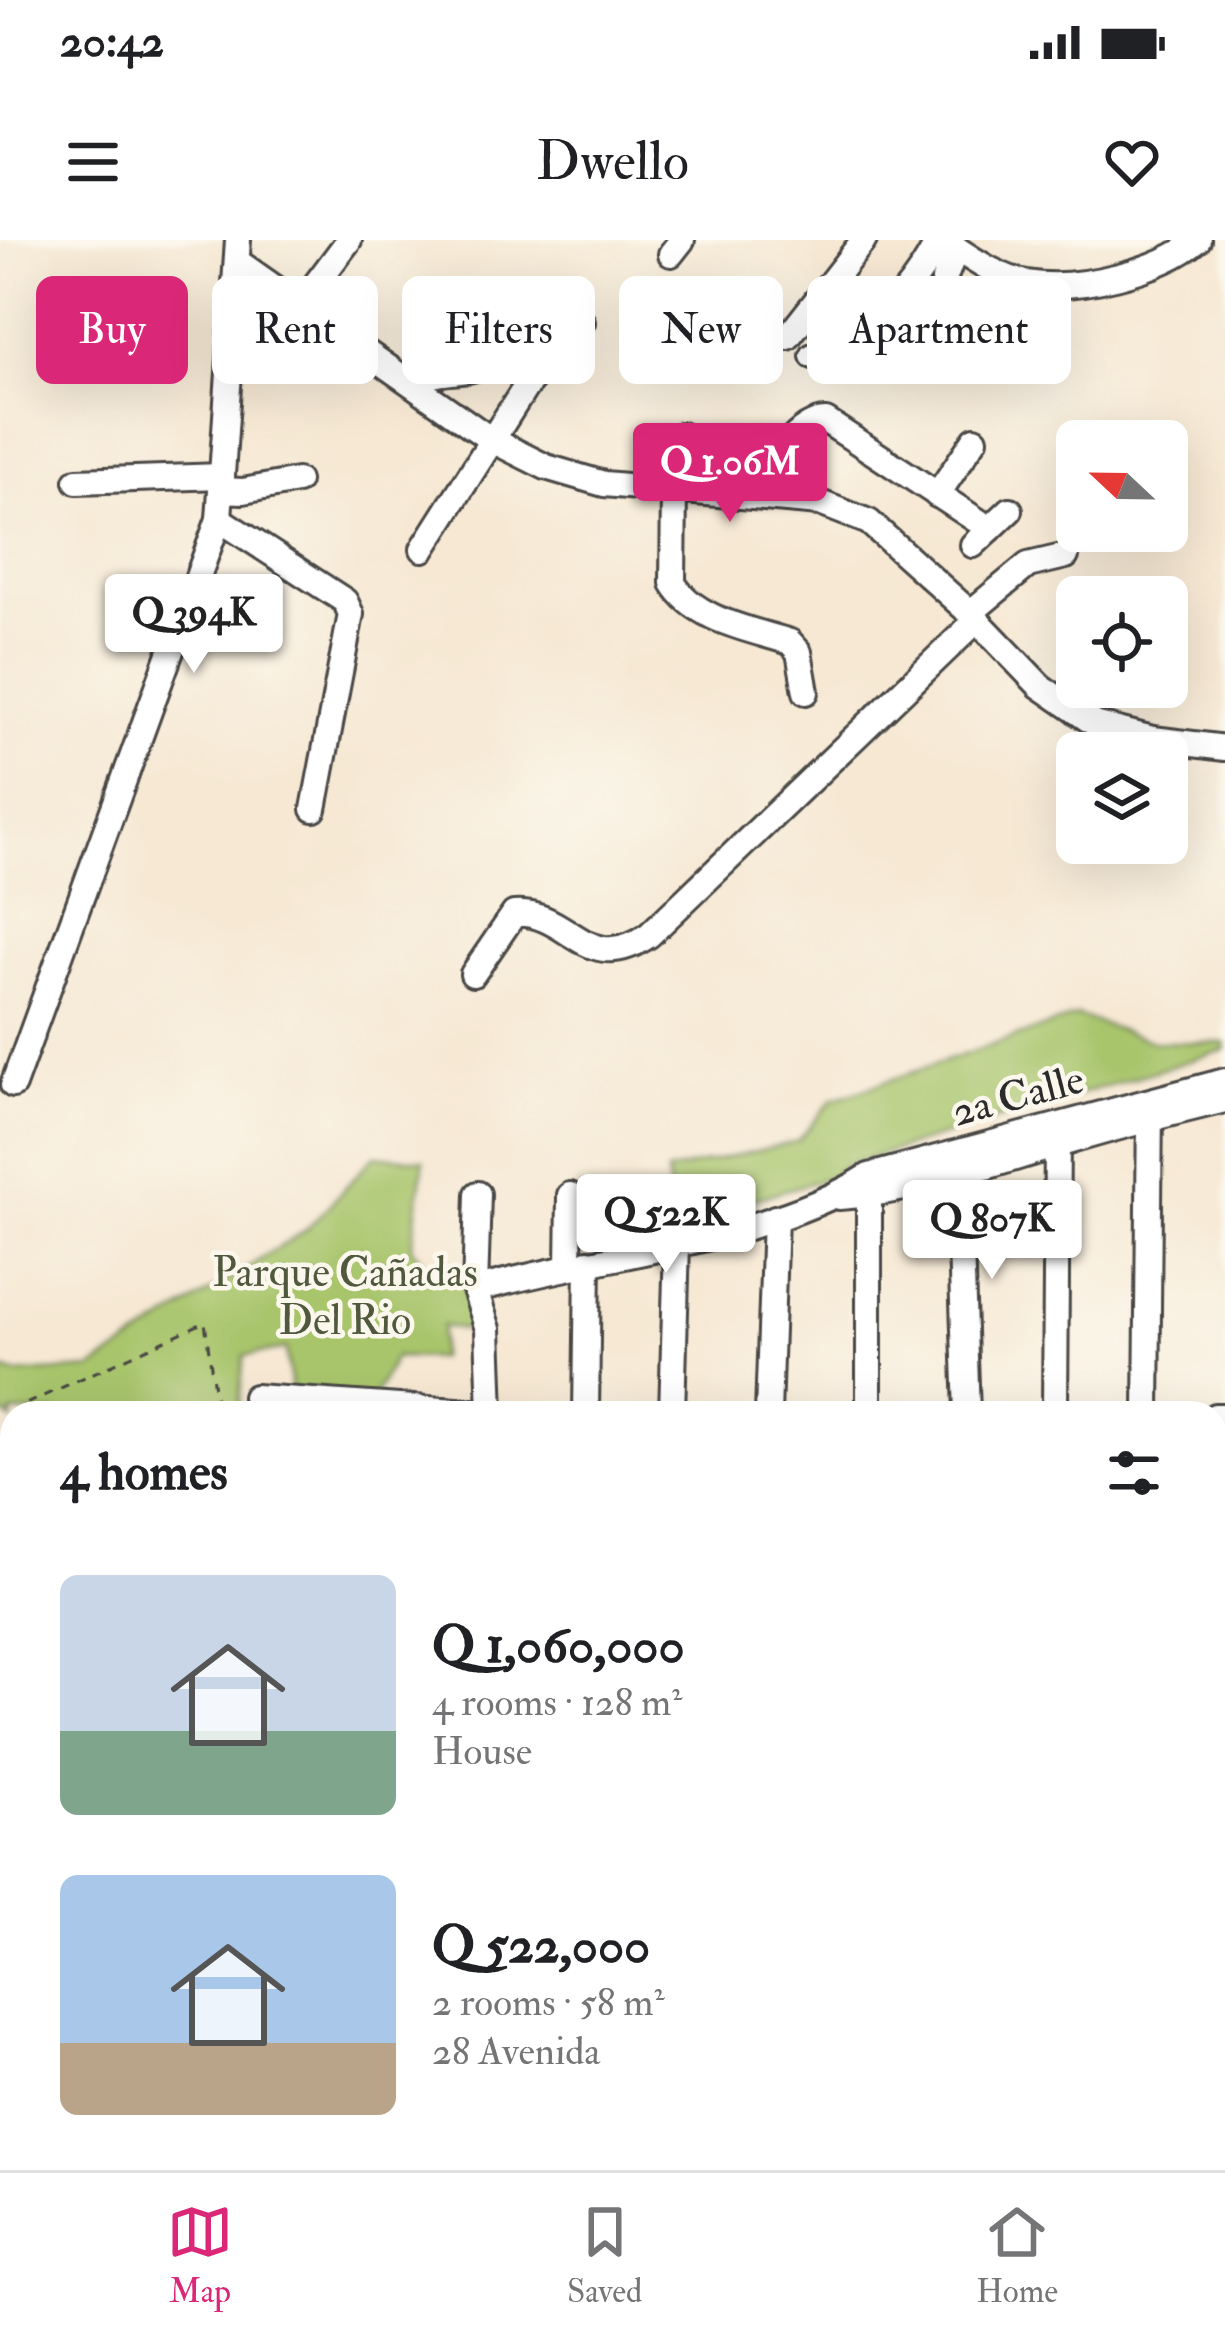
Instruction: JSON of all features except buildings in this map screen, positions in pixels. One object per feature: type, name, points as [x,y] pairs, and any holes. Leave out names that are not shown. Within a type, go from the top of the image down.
[{"type":"street","points":[[322,276],[349,240]]},
{"type":"street","points":[[788,338],[864,240]]},
{"type":"street","points":[[916,276],[934,254],[958,246],[1025,283],[1065,284],[1102,279],[1177,257],[1198,240]]},
{"type":"street","points":[[946,276],[958,246]]},
{"type":"street","points":[[238,251],[268,276]]},
{"type":"street","points":[[13,1084],[219,519],[238,251]]},
{"type":"street","points":[[413,384],[490,440],[546,467],[604,484],[820,503],[869,522],[974,617],[1040,686],[1095,724],[1153,739],[1225,748]]},
{"type":"street","points":[[423,549],[528,384]]},
{"type":"street","points":[[752,496],[802,430],[815,420],[838,426],[937,495],[982,537],[1010,510]]},
{"type":"street","points":[[643,488],[681,435]]},
{"type":"street","points":[[937,495],[975,439]]},
{"type":"street","points":[[77,481],[222,483],[243,491],[297,481]]},
{"type":"street","points":[[674,490],[673,583],[681,596],[704,614],[790,642],[799,652],[806,692]]},
{"type":"street","points":[[219,519],[344,601],[351,614],[314,809]]},
{"type":"street","points":[[472,974],[514,914],[532,916],[610,952],[628,949],[649,934],[1028,565],[1066,556]]},
{"type":"street","name":"2a Calle","points":[[1150,1111],[1225,1081]]},
{"type":"street","name":"2a Calle","points":[[475,1290],[677,1243],[869,1185],[1150,1111],[1225,1100]]},
{"type":"street","points":[[1147,1401],[1150,1111]]},
{"type":"street","points":[[1055,1401],[1057,1135]]},
{"type":"street","points":[[958,1164],[967,1401]]},
{"type":"street","points":[[869,1185],[869,1401]]},
{"type":"street","points":[[478,1194],[475,1290],[488,1329],[488,1401]]},
{"type":"street","points":[[570,1195],[579,1264],[585,1401]]},
{"type":"street","points":[[769,1401],[775,1217]]},
{"type":"street","points":[[672,1401],[677,1243]]},
{"type":"street","points":[[255,1397],[313,1401]]},
{"type":"path","points":[[30,1401],[205,1322],[216,1401]]},
{"type":"path","points":[[233,1401],[255,1397]]},
{"type":"green space","points":[[1077,1016],[1156,1042],[1225,1043],[1225,1050],[843,1166],[832,1177],[672,1222],[667,1172],[798,1141],[832,1100]]},
{"type":"green space","name":"Parque Cañadas Del Rio","points":[[375,1155],[424,1160],[412,1247],[436,1279],[459,1273],[482,1333],[442,1326],[439,1358],[395,1357],[371,1401],[291,1391],[286,1349],[244,1356],[239,1401],[0,1401],[0,1369],[15,1374],[92,1369],[307,1229]]}]
